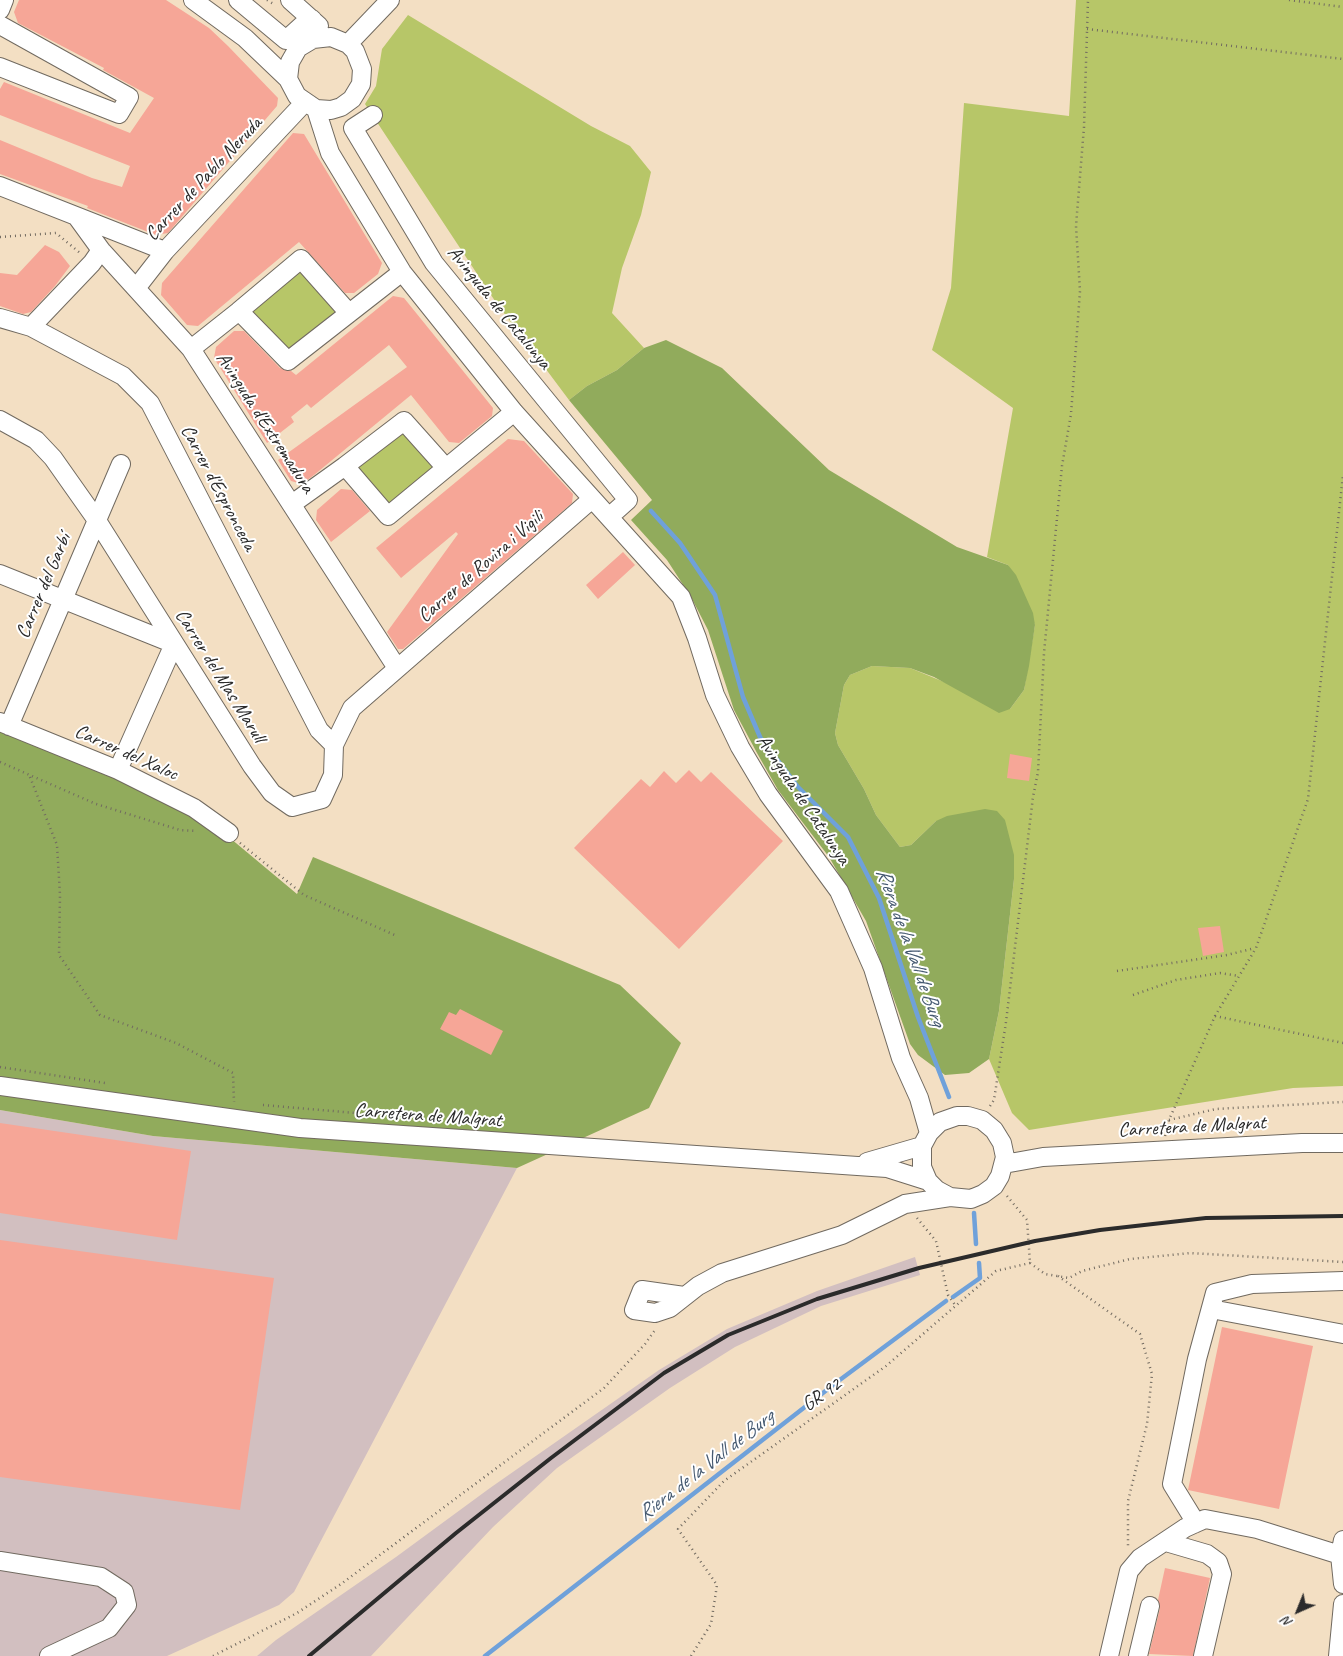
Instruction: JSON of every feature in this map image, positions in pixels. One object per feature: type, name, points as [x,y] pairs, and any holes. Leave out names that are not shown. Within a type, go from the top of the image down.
[{"type":"street","points":[[0,10],[4,0]]},
{"type":"street","points":[[193,0],[245,38],[288,79],[297,96],[310,105],[331,110],[341,107],[352,99],[361,84],[362,69],[355,51],[348,44],[330,37],[290,0]]},
{"type":"street","points":[[238,0],[286,40],[308,20],[312,19]]},
{"type":"street","points":[[348,44],[390,0]]},
{"type":"street","points":[[0,25],[129,97],[119,114],[0,67]]},
{"type":"street","points":[[288,79],[290,62],[298,48],[313,38],[330,37]]},
{"type":"street","name":"Carrer de Pablo Neruda","points":[[136,287],[165,251],[310,105]]},
{"type":"street","name":"Avinguda de Catalunya","points":[[310,105],[330,153],[402,272],[514,412],[680,596],[698,638],[715,695],[740,747],[768,794],[839,891],[872,968],[901,1058],[919,1098],[930,1134]]},
{"type":"street","name":"Avinguda de Catalunya","points":[[373,115],[353,128],[434,263],[628,500],[609,517]]},
{"type":"street","points":[[0,186],[165,251]]},
{"type":"street","name":"Avinguda d'Extremadura","points":[[77,217],[97,256],[136,287],[191,349],[397,668]]},
{"type":"street","points":[[31,328],[97,256]]},
{"type":"street","points":[[191,349],[301,259],[348,312]]},
{"type":"street","points":[[239,310],[288,361],[348,312],[402,272]]},
{"type":"street","name":"Carrer d'Espronceda","points":[[0,318],[31,328],[123,376],[150,403],[318,730],[334,745]]},
{"type":"street","points":[[345,466],[388,516],[514,412]]},
{"type":"street","name":"Carrer del Mas Marull","points":[[0,420],[36,440],[53,458],[96,519],[252,766],[272,793],[292,806],[322,799],[333,776],[334,745],[352,708],[397,668]]},
{"type":"street","points":[[292,504],[404,420],[446,468]]},
{"type":"street","name":"Carrer del Garbí","points":[[4,724],[121,464]]},
{"type":"street","name":"Carrer de Rovira i Vigili","points":[[397,668],[592,499]]},
{"type":"street","points":[[0,574],[174,644],[118,770]]},
{"type":"street","name":"Carrer del Xaloc","points":[[4,724],[118,770],[194,808],[228,833]]},
{"type":"street","name":"Carretera de Malgrat","points":[[0,1086],[300,1128],[887,1168],[928,1181]]},
{"type":"street","points":[[684,1296],[642,1290],[634,1310],[655,1313],[670,1308],[684,1296],[722,1274],[842,1235],[906,1204],[950,1197],[971,1199],[983,1194],[994,1186],[1004,1164],[1002,1143],[994,1130],[982,1120],[957,1116],[930,1134],[922,1167],[928,1181],[937,1190],[950,1197]]},
{"type":"street","name":"Carretera de Malgrat","points":[[854,1166],[930,1134]]},
{"type":"street","name":"Carretera de Malgrat","points":[[1004,1164],[1043,1157],[1302,1142],[1343,1143]]},
{"type":"street","name":"Carretera de Malgrat","points":[[1002,1143],[1043,1157]]},
{"type":"street","points":[[1196,1523],[1172,1484],[1197,1359],[1215,1293],[1252,1284],[1343,1281]]},
{"type":"street","points":[[1211,1309],[1343,1334]]},
{"type":"street","points":[[1109,1656],[1129,1571],[1140,1558],[1185,1528],[1206,1519],[1341,1548],[1343,1584]]},
{"type":"street","points":[[1166,1542],[1207,1554],[1218,1562],[1222,1574],[1203,1656]]},
{"type":"street","points":[[0,1561],[101,1576],[124,1592],[127,1605],[109,1628],[49,1656]]},
{"type":"street","points":[[1338,1656],[1343,1604]]},
{"type":"street","points":[[1138,1656],[1150,1606]]},
{"type":"path","points":[[982,1120],[994,1100],[1006,1022],[1033,797],[1038,772],[1044,652],[1062,466],[1071,414],[1080,291],[1076,226],[1084,127],[1088,0]]},
{"type":"path","points":[[1289,0],[1343,7]]},
{"type":"path","points":[[1087,29],[1343,58]]},
{"type":"path","points":[[0,237],[56,233],[97,256]]},
{"type":"path","points":[[1165,1134],[1169,1120],[1215,1016],[1256,948],[1308,798],[1343,475]]},
{"type":"path","points":[[0,762],[96,804],[180,830],[200,831]]},
{"type":"path","points":[[30,776],[57,845],[60,895],[59,955],[100,1015],[176,1043],[233,1073],[234,1102],[225,1101]]},
{"type":"path","points":[[228,833],[304,895],[397,936]]},
{"type":"path","points":[[1117,971],[1227,955],[1256,948]]},
{"type":"path","points":[[1133,995],[1176,980],[1220,973],[1239,976]]},
{"type":"path","points":[[1215,1016],[1343,1043]]},
{"type":"path","points":[[0,1067],[107,1083]]},
{"type":"path","points":[[1169,1120],[1216,1109],[1343,1102]]},
{"type":"path","points":[[254,1104],[408,1118]]},
{"type":"path","points":[[994,1186],[1009,1198],[1027,1220],[1030,1263],[1045,1274],[1070,1278],[1082,1271],[1130,1259],[1190,1253],[1343,1262]]},
{"type":"path","points":[[906,1204],[936,1241],[948,1295],[956,1305]]},
{"type":"path","name":"GR 92","points":[[691,1656],[711,1624],[717,1585],[678,1529],[724,1481],[886,1366],[996,1271],[1030,1263]]},
{"type":"path","points":[[1058,1276],[1140,1334],[1152,1374],[1147,1424],[1128,1501],[1129,1571]]},
{"type":"path","points":[[213,1656],[297,1613],[341,1584],[604,1388],[645,1344],[670,1308]]},
{"type":"shaded area","points":[[0,1110],[153,1136],[517,1168],[294,1592],[279,1605],[167,1656],[0,1656]]},
{"type":"shaded area","points":[[915,1257],[920,1275],[821,1306],[735,1347],[670,1388],[557,1468],[493,1527],[371,1656],[257,1656],[276,1640],[659,1370],[727,1329],[817,1291]]},
{"type":"green space","points":[[1076,0],[1343,0],[1343,1086],[1293,1088],[1029,1130],[1012,1113],[989,1059],[999,1011],[1014,879],[936,821],[911,845],[900,847],[876,815],[864,789],[838,745],[835,733],[844,685],[850,675],[872,666],[910,668],[1010,709],[1024,690],[1035,625],[1008,565],[987,557],[1013,408],[932,350],[951,288],[964,103],[1069,116]]},
{"type":"green space","points":[[408,15],[591,126],[630,146],[651,172],[641,215],[622,268],[612,313],[644,348],[617,370],[587,386],[569,400],[495,301],[365,104],[376,86],[382,49]]},
{"type":"green space","points":[[301,259],[348,312],[288,361],[239,311]]},
{"type":"green space","points":[[666,340],[722,368],[829,470],[957,547],[1008,565],[1016,575],[1033,613],[1035,625],[1024,690],[1010,709],[999,713],[934,677],[910,668],[872,666],[850,675],[844,685],[835,733],[838,745],[864,789],[876,815],[900,847],[911,845],[936,821],[947,816],[985,809],[997,811],[1005,820],[1014,855],[1014,879],[999,1011],[989,1059],[969,1073],[945,1075],[918,1055],[910,1044],[866,921],[829,857],[778,790],[757,753],[734,710],[708,630],[691,597],[667,560],[631,520],[652,500],[569,400],[587,386],[617,370],[644,348]]},
{"type":"green space","points":[[402,419],[446,468],[385,513],[345,466]]},
{"type":"green space","points":[[0,722],[194,808],[297,894],[313,857],[620,985],[681,1043],[649,1108],[517,1168],[153,1136],[0,1110]]},
{"type":"building","points":[[19,0],[166,0],[209,28],[228,46],[278,98],[277,106],[168,233],[156,235],[87,208],[88,206],[0,174],[0,140],[92,178],[122,187],[130,166],[0,115],[0,89],[4,82],[130,133],[154,98],[103,70],[104,68],[18,23],[14,12]]},
{"type":"building","points":[[293,133],[304,134],[382,263],[378,274],[354,293],[345,293],[299,242],[198,326],[187,325],[161,295],[162,283]]},
{"type":"building","points":[[45,245],[59,252],[70,266],[31,312],[23,314],[0,306],[0,273],[17,275]]},
{"type":"building","points":[[393,296],[404,298],[493,408],[492,416],[459,443],[449,442],[411,395],[302,484],[291,481],[278,460],[407,367],[389,345],[311,408],[307,404],[291,417],[294,422],[267,443],[214,358],[216,347],[234,331],[244,331],[280,368],[291,371],[296,375]]},
{"type":"building","points":[[508,439],[524,441],[573,494],[572,503],[403,649],[398,649],[387,632],[458,534],[456,532],[401,578],[376,548]]},
{"type":"building","points":[[341,489],[352,490],[370,511],[331,542],[316,520],[317,510]]},
{"type":"building","points":[[623,552],[635,565],[598,599],[586,585]]},
{"type":"building","points":[[1010,754],[1032,758],[1029,781],[1007,778]]},
{"type":"building","points":[[689,770],[701,782],[711,772],[783,841],[679,949],[574,848],[641,779],[650,787],[664,771],[676,783]]},
{"type":"building","points":[[1220,926],[1224,952],[1203,956],[1198,928]]},
{"type":"building","points":[[460,1009],[503,1031],[491,1055],[440,1029],[449,1012],[456,1015]]},
{"type":"building","points":[[0,1123],[191,1151],[177,1240],[0,1213]]},
{"type":"building","points":[[0,1240],[274,1278],[240,1510],[0,1477]]},
{"type":"building","points":[[1222,1327],[1313,1346],[1279,1509],[1188,1490]]},
{"type":"building","points":[[1165,1568],[1210,1578],[1193,1656],[1149,1654],[1160,1608],[1158,1600]]},
{"type":"waterway","name":"Riera de la Vall de Burg","points":[[651,511],[680,543],[715,595],[743,697],[760,737],[798,787],[848,837],[879,898],[918,1017],[949,1097]]},
{"type":"waterway","name":"Riera de la Vall de Burg","points":[[974,1213],[976,1244]]},
{"type":"waterway","name":"Riera de la Vall de Burg","points":[[953,1297],[980,1278],[979,1263]]},
{"type":"waterway","name":"Riera de la Vall de Burg","points":[[485,1656],[837,1382],[946,1301]]},
{"type":"railway","points":[[309,1656],[456,1533],[551,1458],[664,1373],[728,1335],[817,1299],[919,1268],[1035,1241],[1100,1230],[1206,1218],[1343,1216]]}]
